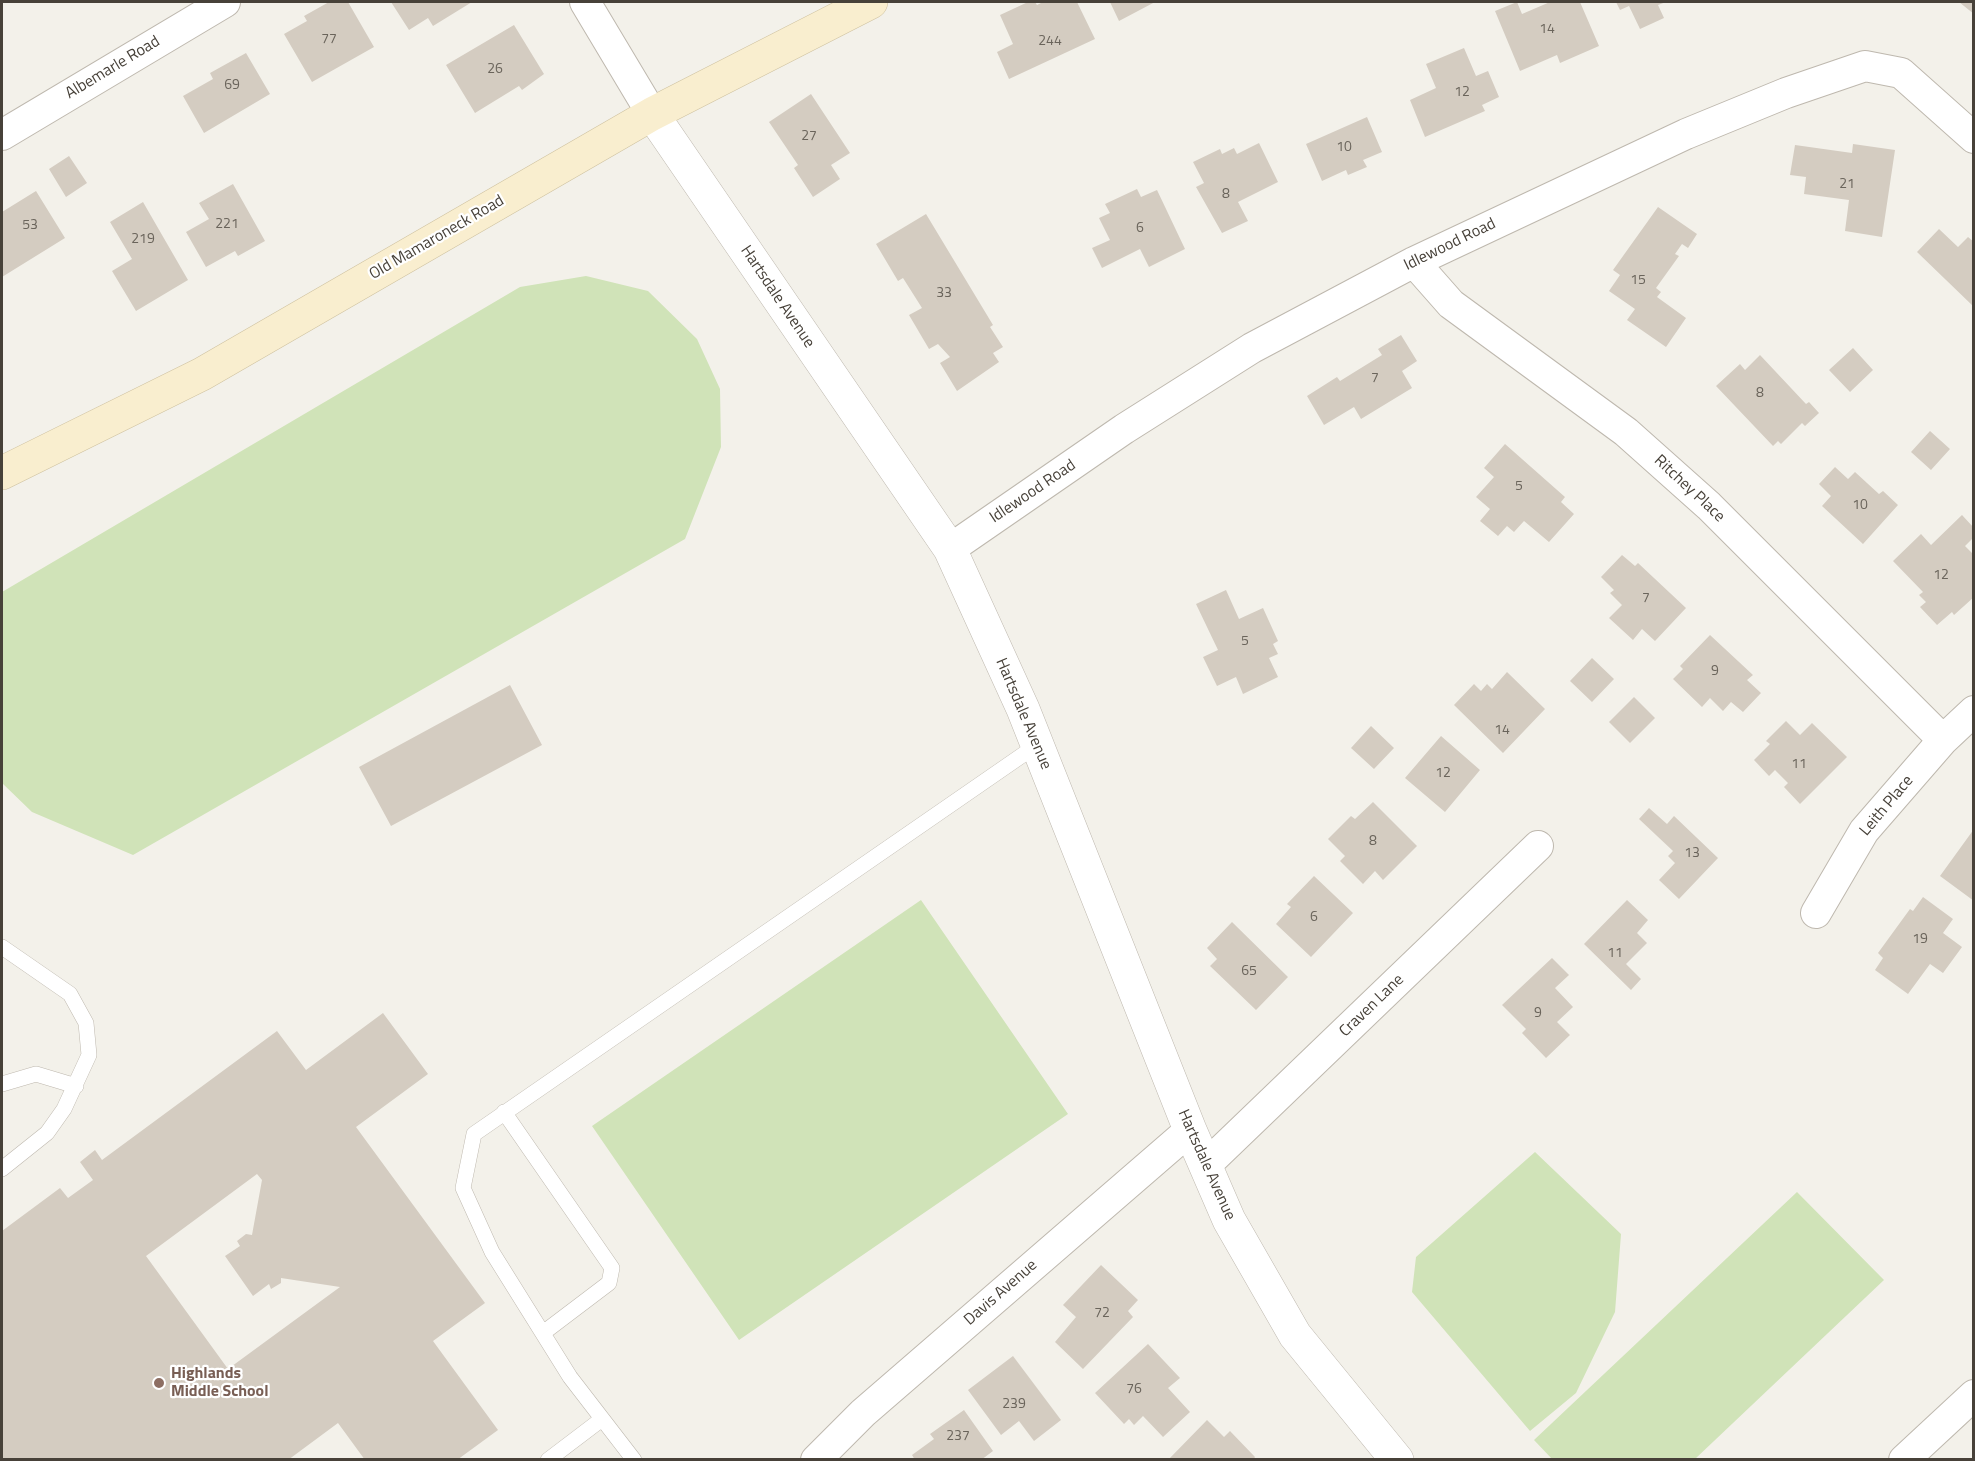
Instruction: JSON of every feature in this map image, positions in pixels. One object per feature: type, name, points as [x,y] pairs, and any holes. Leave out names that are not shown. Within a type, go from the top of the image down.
[{"type":"main road","name":"Old Mamaroneck Road","points":[[2,473],[202,374],[652,114],[871,2]]},
{"type":"street","name":"Albemarle Road","points":[[2,135],[225,2]]},
{"type":"street","name":"Hartsdale Avenue","points":[[585,2],[652,114],[950,549],[1037,745],[1190,1130],[1229,1220],[1295,1335],[1384,1455]]},
{"type":"street","name":"Idlewood Road","points":[[950,549],[1124,429],[1252,348],[1414,262],[1686,134],[1786,93],[1865,66],[1901,73],[1974,138]]},
{"type":"street","name":"Ritchey Place","points":[[1414,262],[1451,304],[1626,432],[1709,506],[1943,740]]},
{"type":"street","name":"Leith Place","points":[[1816,913],[1864,831],[1943,740],[1974,711]]},
{"type":"street","name":"Craven Lane","points":[[1205,1166],[1538,846]]},
{"type":"street","name":"Davis Avenue","points":[[816,1460],[863,1413],[1190,1130]]},
{"type":"street","points":[[1904,1460],[1974,1395]]},
{"type":"lane","points":[[633,1460],[570,1377],[492,1252],[463,1188],[474,1134],[1037,745]]},
{"type":"lane","points":[[2,947],[70,994],[86,1023],[89,1055],[76,1086],[48,1133],[2,1169]]},
{"type":"lane","points":[[2,1084],[36,1074],[76,1086]]},
{"type":"lane","points":[[504,1112],[612,1268],[609,1283],[543,1333]]},
{"type":"lane","points":[[548,1460],[602,1419]]},
{"type":"green space","points":[[586,276],[648,291],[697,339],[720,389],[721,447],[685,539],[133,855],[32,812],[2,783],[2,592],[520,287]]},
{"type":"green space","points":[[921,900],[1068,1114],[739,1340],[592,1126]]},
{"type":"green space","points":[[1535,1152],[1621,1234],[1615,1312],[1576,1393],[1530,1431],[1412,1292],[1416,1257]]},
{"type":"green space","points":[[1797,1192],[1884,1280],[1695,1459],[1552,1459],[1534,1440]]},
{"type":"building","points":[[329,2],[348,2],[374,47],[312,82],[284,34],[307,21],[304,16]]},
{"type":"building","points":[[391,2],[472,2],[433,26],[428,18],[409,30]]},
{"type":"building","points":[[1028,2],[1035,2],[1037,5],[1043,2],[1077,2],[1095,39],[1009,79],[997,52],[1013,44],[1000,15]]},
{"type":"building","points":[[1110,2],[1155,2],[1119,21]]},
{"type":"building","points":[[1517,2],[1522,14],[1550,2],[1580,2],[1599,46],[1560,63],[1557,55],[1520,71],[1495,11]]},
{"type":"building","points":[[1616,2],[1666,2],[1658,5],[1664,18],[1640,29],[1629,6],[1620,10]]},
{"type":"building","points":[[1959,2],[1974,2],[1974,14]]},
{"type":"building","points":[[514,25],[544,74],[522,90],[519,86],[475,113],[446,65]]},
{"type":"building","points":[[1464,48],[1476,76],[1488,71],[1499,97],[1482,105],[1485,111],[1425,137],[1410,100],[1436,88],[1426,64]]},
{"type":"building","points":[[246,53],[270,94],[204,133],[183,96],[213,79],[210,73]]},
{"type":"building","points":[[811,94],[850,153],[831,165],[840,179],[813,197],[794,168],[798,165],[769,122]]},
{"type":"building","points":[[1367,117],[1382,152],[1363,160],[1367,167],[1348,175],[1346,170],[1322,181],[1306,144]]},
{"type":"building","points":[[1259,143],[1278,182],[1238,202],[1248,221],[1222,233],[1196,187],[1204,183],[1193,162],[1220,149],[1222,154],[1234,148],[1237,154]]},
{"type":"building","points":[[1853,144],[1895,150],[1882,237],[1845,231],[1849,200],[1804,194],[1806,177],[1790,175],[1795,145],[1852,153]]},
{"type":"building","points":[[69,156],[87,183],[66,197],[49,169]]},
{"type":"building","points":[[233,184],[265,241],[238,256],[235,251],[206,267],[186,232],[209,219],[199,203]]},
{"type":"building","points":[[1137,189],[1141,197],[1157,190],[1185,249],[1149,267],[1140,249],[1102,268],[1092,248],[1110,240],[1099,218],[1110,213],[1105,204]]},
{"type":"building","points":[[36,191],[65,238],[2,277],[2,212]]},
{"type":"building","points":[[143,202],[188,280],[136,311],[112,271],[132,259],[110,222]]},
{"type":"building","points":[[1658,207],[1697,234],[1688,248],[1682,244],[1675,254],[1679,256],[1656,288],[1661,292],[1657,297],[1686,318],[1666,347],[1627,320],[1635,309],[1609,291],[1620,275],[1613,270]]},
{"type":"building","points":[[926,214],[993,325],[990,327],[1003,347],[993,353],[999,362],[957,391],[940,363],[950,357],[938,344],[929,349],[909,315],[922,308],[903,278],[898,281],[876,244]]},
{"type":"building","points":[[1939,229],[1958,247],[1968,237],[1974,242],[1974,307],[1917,252]]},
{"type":"building","points":[[1401,335],[1417,361],[1402,371],[1412,388],[1361,419],[1354,407],[1324,425],[1307,396],[1337,377],[1340,381],[1382,355],[1378,349]]},
{"type":"building","points":[[1853,348],[1873,370],[1850,392],[1829,370]]},
{"type":"building","points":[[1760,355],[1806,404],[1809,402],[1819,413],[1805,426],[1802,423],[1781,444],[1778,441],[1773,446],[1716,386],[1740,364],[1745,370]]},
{"type":"building","points":[[1930,431],[1950,449],[1931,470],[1911,452]]},
{"type":"building","points":[[1505,444],[1565,497],[1561,502],[1574,514],[1549,542],[1524,521],[1514,532],[1507,526],[1498,536],[1480,521],[1490,509],[1476,497],[1494,477],[1484,468]]},
{"type":"building","points":[[1835,467],[1848,479],[1855,472],[1879,494],[1883,491],[1898,505],[1863,544],[1822,506],[1831,496],[1819,484]]},
{"type":"building","points":[[1962,515],[1974,528],[1974,537],[1965,546],[1974,555],[1974,597],[1954,615],[1952,612],[1937,625],[1920,607],[1926,602],[1919,595],[1923,592],[1893,561],[1921,534],[1931,545]]},
{"type":"building","points":[[1622,555],[1635,566],[1638,563],[1686,608],[1655,641],[1642,629],[1633,640],[1609,618],[1622,605],[1610,593],[1614,590],[1601,577]]},
{"type":"building","points":[[1226,590],[1239,619],[1263,608],[1278,641],[1273,644],[1278,654],[1269,658],[1278,677],[1243,694],[1236,677],[1217,686],[1203,657],[1218,650],[1196,604]]},
{"type":"building","points":[[1710,635],[1753,675],[1747,680],[1761,693],[1743,712],[1731,702],[1723,711],[1710,698],[1702,707],[1673,679],[1683,669],[1680,666]]},
{"type":"building","points":[[1592,658],[1614,679],[1592,702],[1570,681]]},
{"type":"building","points":[[1507,672],[1545,709],[1503,753],[1454,705],[1474,684],[1481,691],[1487,684],[1492,689]]},
{"type":"building","points":[[510,685],[542,745],[391,826],[359,767]]},
{"type":"building","points":[[1634,697],[1655,718],[1630,743],[1609,722]]},
{"type":"building","points":[[1786,721],[1800,735],[1812,723],[1847,757],[1800,804],[1784,787],[1788,783],[1775,770],[1769,776],[1754,760],[1770,744],[1766,741]]},
{"type":"building","points":[[1371,726],[1394,748],[1374,769],[1351,748]]},
{"type":"building","points":[[1441,736],[1480,770],[1445,812],[1405,778]]},
{"type":"building","points":[[1373,802],[1417,846],[1383,880],[1375,871],[1363,884],[1340,861],[1345,856],[1328,839],[1351,816],[1355,819]]},
{"type":"building","points":[[1649,808],[1667,824],[1674,816],[1718,858],[1679,899],[1659,880],[1675,863],[1668,856],[1673,851],[1639,819]]},
{"type":"building","points":[[1974,829],[1974,901],[1940,876]]},
{"type":"building","points":[[1314,876],[1353,913],[1311,957],[1276,924],[1291,907],[1287,904]]},
{"type":"building","points":[[1923,897],[1953,919],[1943,933],[1962,947],[1943,973],[1930,964],[1908,994],[1875,970],[1883,958],[1878,953],[1910,909],[1913,911]]},
{"type":"building","points":[[1627,900],[1648,920],[1637,933],[1647,943],[1626,964],[1641,979],[1631,990],[1584,944]]},
{"type":"building","points":[[1232,922],[1288,977],[1256,1010],[1210,966],[1217,959],[1207,948]]},
{"type":"building","points":[[1552,958],[1569,975],[1555,988],[1573,1007],[1557,1022],[1570,1035],[1546,1058],[1522,1033],[1526,1029],[1502,1005]]},
{"type":"building","points":[[383,1013],[428,1074],[356,1127],[485,1303],[433,1341],[498,1430],[457,1460],[365,1460],[338,1423],[288,1460],[2,1460],[2,1231],[60,1188],[68,1198],[93,1180],[80,1162],[95,1150],[102,1160],[277,1031],[306,1070]],"holes":[[[257,1174],[262,1180],[252,1235],[246,1234],[237,1241],[240,1246],[225,1256],[253,1296],[269,1284],[271,1289],[281,1283],[281,1278],[340,1287],[228,1369],[146,1256]]]},
{"type":"building","points":[[1101,1265],[1138,1300],[1128,1311],[1133,1317],[1083,1369],[1055,1342],[1076,1317],[1063,1305]]},
{"type":"building","points":[[1148,1344],[1180,1378],[1168,1388],[1190,1412],[1163,1437],[1143,1416],[1134,1425],[1129,1419],[1124,1424],[1095,1393]]},
{"type":"building","points":[[1013,1356],[1061,1420],[1034,1441],[1019,1421],[1001,1435],[968,1390]]},
{"type":"building","points":[[964,1410],[993,1451],[981,1460],[915,1460],[912,1455],[934,1439],[930,1434]]},
{"type":"building","points":[[1207,1420],[1224,1437],[1230,1431],[1255,1457],[1253,1460],[1168,1460]]},
{"type":"place","name":"Highlands Middle School","points":[[159,1383]]}]
